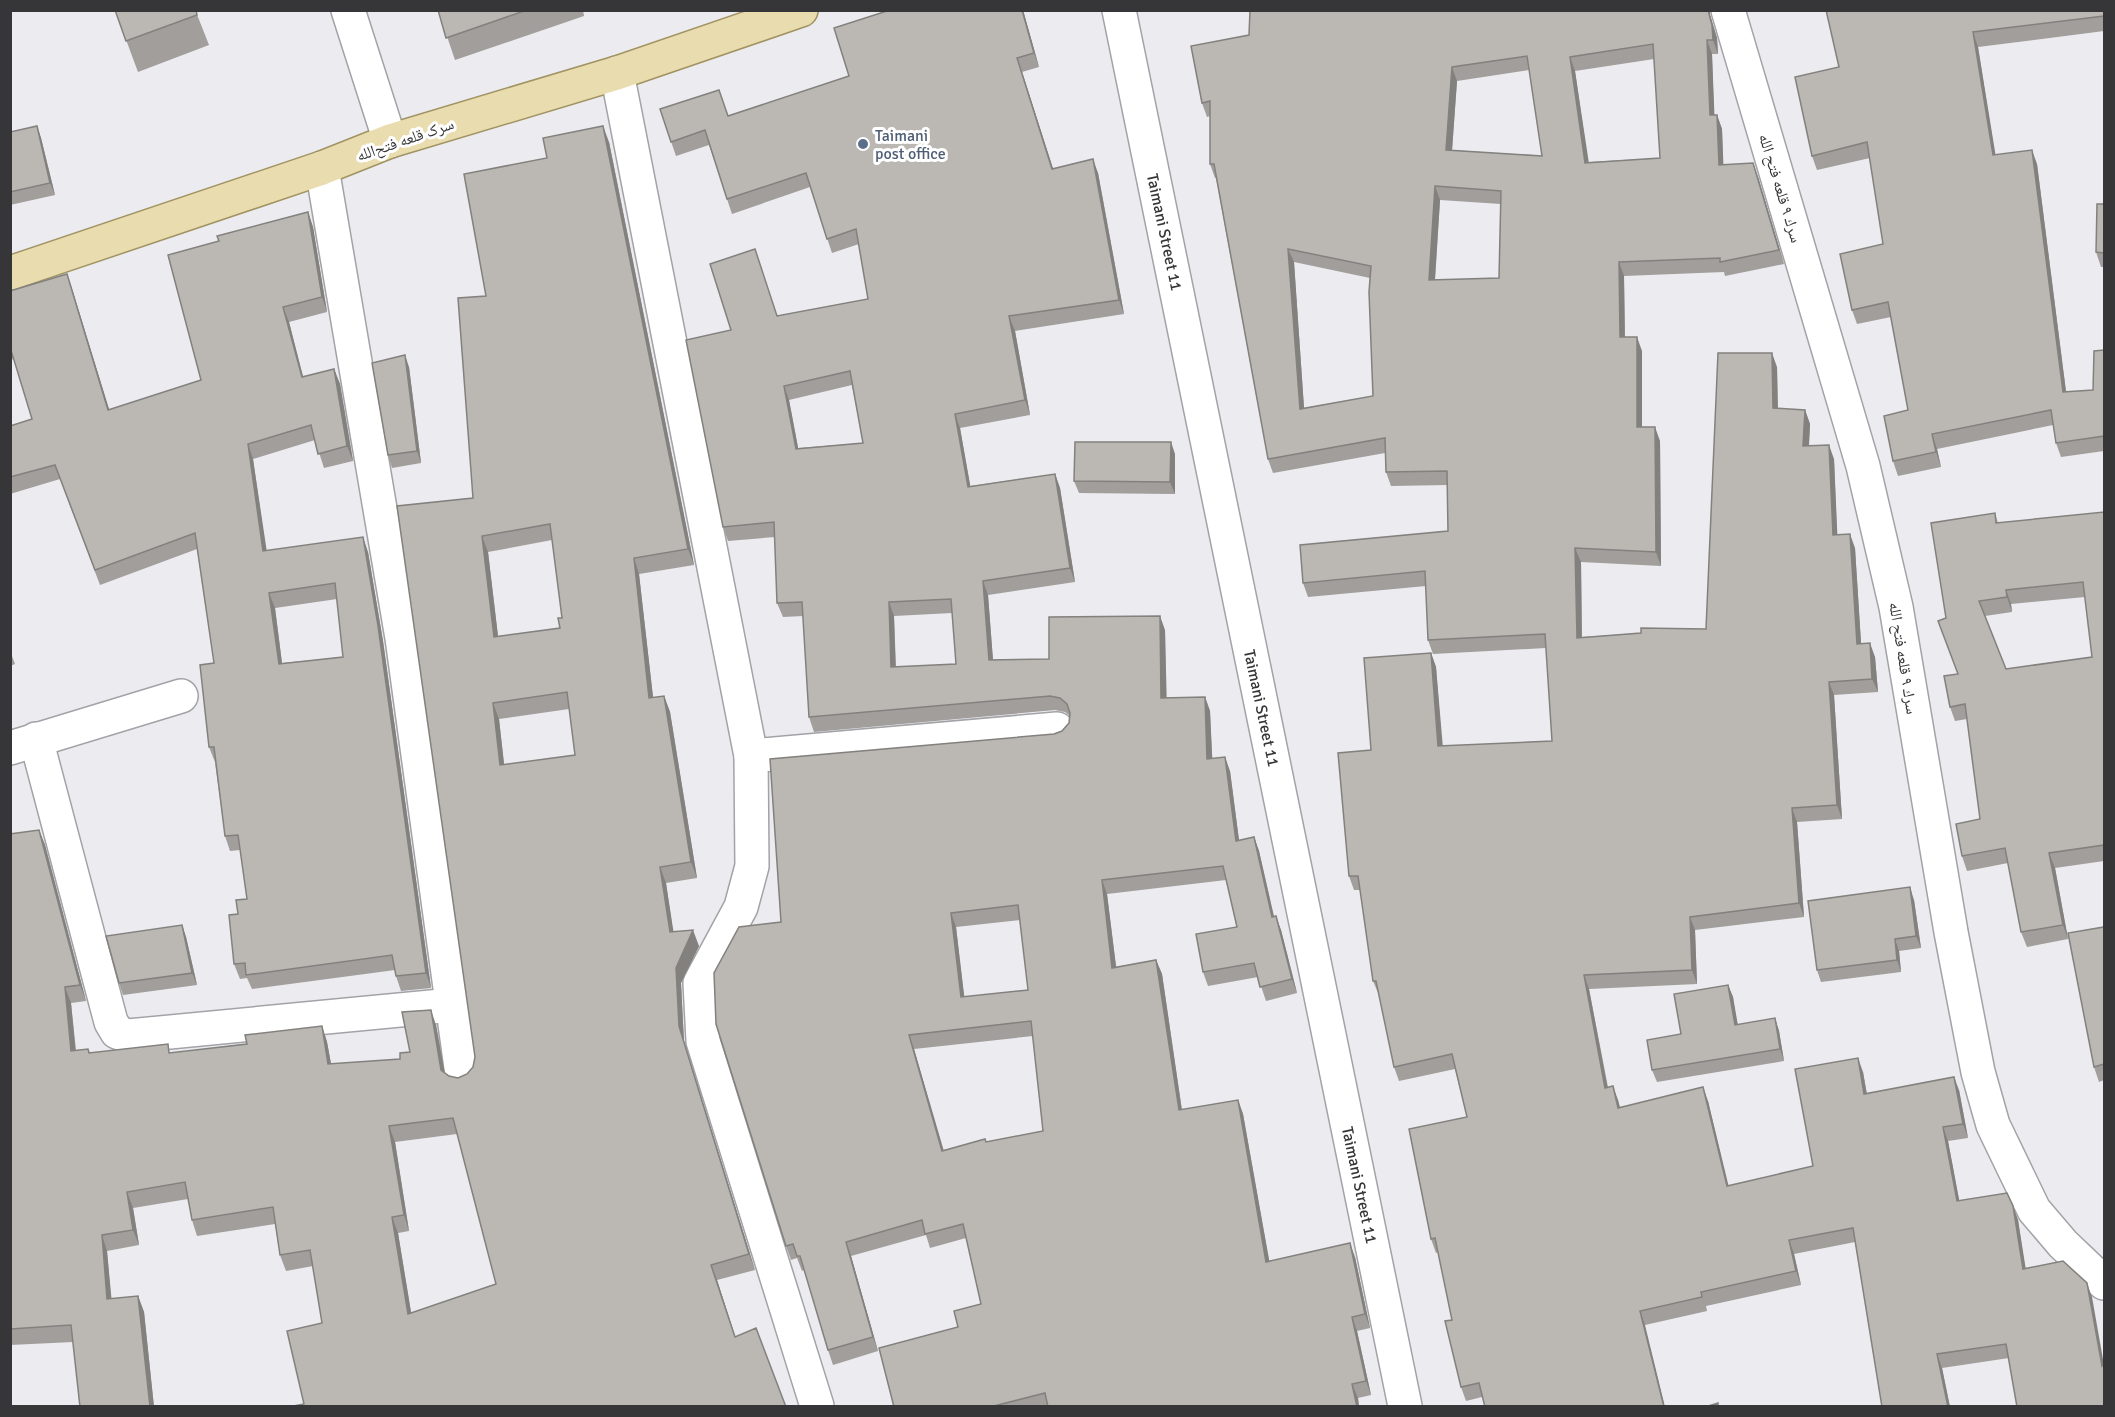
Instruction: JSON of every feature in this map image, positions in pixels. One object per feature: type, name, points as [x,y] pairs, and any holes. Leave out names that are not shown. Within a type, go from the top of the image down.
[{"type":"main road","name":"سرک قلعه فتح‌الله","points":[[10,273],[322,168],[390,141],[617,74],[801,10]]},
{"type":"street","points":[[348,10],[390,141]]},
{"type":"street","name":"Taimani Street 11","points":[[1119,10],[1406,1407]]},
{"type":"street","name":"سرك ٩ قلعه فتح الله","points":[[1728,10],[1860,454],[1881,538],[1896,607],[1951,933],[1978,1072],[1993,1125],[2034,1210],[2063,1244],[2104,1283]]},
{"type":"street","points":[[617,74],[752,756],[752,866],[741,907],[700,983],[703,1041],[817,1407]]},
{"type":"street","points":[[322,168],[402,638],[462,1075]]},
{"type":"street","points":[[181,696],[23,743],[111,1022],[117,1032],[128,1036],[452,1005]]},
{"type":"street","points":[[752,756],[1057,729]]},
{"type":"building","points":[[115,10],[196,10],[197,15],[126,41]]},
{"type":"building","points":[[438,10],[527,10],[446,38]]},
{"type":"building","points":[[890,10],[1022,10],[1034,53],[1017,58],[1052,169],[1093,159],[1119,300],[1009,316],[1025,400],[955,414],[968,487],[1055,474],[1070,568],[983,581],[989,660],[1049,659],[1049,617],[1160,616],[1161,698],[1205,697],[1207,759],[1225,757],[1236,841],[1254,837],[1272,917],[1276,916],[1292,979],[1260,987],[1254,963],[1203,972],[1196,934],[1237,927],[1223,866],[1102,880],[1112,968],[1156,960],[1179,1110],[1238,1100],[1266,1262],[1350,1243],[1365,1314],[1352,1317],[1366,1381],[1352,1384],[1357,1407],[1048,1407],[1045,1393],[990,1407],[894,1407],[879,1348],[958,1327],[954,1311],[981,1304],[963,1224],[925,1234],[922,1220],[846,1242],[873,1337],[828,1350],[800,1256],[797,1256],[793,1244],[786,1246],[716,1024],[714,973],[739,927],[781,922],[770,759],[1054,734],[1062,731],[1069,723],[1070,713],[1067,704],[1060,698],[1050,696],[809,717],[802,602],[777,603],[774,522],[723,527],[686,340],[731,330],[710,264],[755,249],[777,316],[868,299],[856,229],[827,239],[806,173],[727,199],[705,130],[671,142],[660,109],[719,90],[728,116],[849,76],[834,28]],"holes":[[[850,371],[863,443],[796,449],[784,386]],[[951,599],[956,664],[891,667],[889,602]],[[1018,905],[1028,990],[961,997],[951,913]],[[1031,1021],[1043,1131],[986,1142],[985,1139],[942,1151],[909,1035]]]},
{"type":"building","points":[[1250,10],[1708,10],[1713,40],[1707,40],[1710,115],[1717,115],[1719,165],[1753,163],[1779,250],[1720,262],[1720,258],[1619,262],[1620,337],[1637,337],[1637,427],[1655,427],[1656,552],[1575,548],[1577,638],[1641,633],[1641,628],[1706,629],[1718,353],[1772,353],[1773,408],[1805,410],[1803,446],[1829,445],[1833,535],[1850,534],[1857,644],[1870,643],[1872,679],[1829,682],[1837,805],[1792,808],[1799,903],[1690,917],[1692,970],[1584,975],[1605,1088],[1613,1086],[1618,1108],[1703,1087],[1727,1186],[1813,1166],[1795,1069],[1858,1058],[1864,1094],[1954,1077],[1963,1124],[1943,1127],[1957,1201],[2007,1193],[2013,1206],[2023,1269],[2063,1261],[2087,1283],[2102,1366],[2104,1363],[2104,1407],[2017,1407],[2006,1344],[1937,1354],[1948,1407],[1882,1407],[1853,1228],[1789,1240],[1796,1271],[1701,1292],[1702,1297],[1640,1311],[1664,1407],[1485,1407],[1479,1383],[1461,1387],[1445,1321],[1452,1320],[1435,1238],[1431,1239],[1409,1129],[1467,1117],[1452,1054],[1394,1067],[1376,981],[1373,981],[1358,876],[1349,876],[1338,753],[1371,750],[1364,658],[1431,653],[1438,746],[1552,741],[1545,634],[1428,640],[1425,571],[1303,583],[1300,545],[1448,531],[1447,471],[1386,472],[1385,438],[1268,459],[1214,164],[1210,164],[1210,101],[1202,103],[1191,46],[1249,35]],"holes":[[[1653,44],[1660,158],[1585,163],[1570,57]],[[1527,56],[1542,156],[1446,150],[1452,67]],[[1435,186],[1501,191],[1499,278],[1429,280]],[[1288,249],[1371,266],[1369,292],[1373,396],[1300,409]]]},
{"type":"building","points":[[1826,10],[2104,10],[2104,16],[1973,32],[1993,155],[2032,150],[2063,392],[2093,390],[2094,351],[2104,350],[2104,436],[2056,443],[2051,410],[1932,434],[1936,452],[1893,461],[1884,416],[1908,410],[1888,302],[1852,310],[1840,254],[1883,244],[1867,142],[1812,156],[1795,77],[1839,67]]},
{"type":"building","points":[[37,126],[50,183],[10,192],[10,132]]},
{"type":"building","points":[[603,126],[688,549],[634,558],[649,698],[664,696],[691,862],[660,867],[670,932],[693,930],[676,968],[679,1026],[749,1254],[711,1265],[735,1337],[756,1328],[786,1407],[288,1407],[304,1404],[287,1331],[322,1323],[310,1250],[280,1255],[273,1207],[192,1220],[185,1182],[127,1192],[133,1230],[102,1235],[107,1299],[138,1296],[150,1407],[80,1407],[71,1325],[10,1329],[10,834],[39,830],[80,985],[65,987],[71,1051],[88,1049],[89,1053],[168,1044],[169,1053],[247,1044],[245,1035],[322,1026],[328,1064],[400,1059],[400,1053],[410,1052],[402,1012],[431,1010],[441,1070],[449,1076],[458,1078],[467,1074],[473,1067],[475,1057],[397,506],[473,498],[458,298],[486,296],[464,174],[547,158],[543,138]],"holes":[[[550,524],[562,618],[558,618],[560,628],[494,637],[482,536]],[[567,692],[575,755],[500,765],[493,703]],[[453,1118],[496,1284],[408,1314],[392,1217],[404,1215],[389,1126]]]},
{"type":"building","points":[[2097,204],[2104,204],[2104,253],[2096,252]]},
{"type":"building","points":[[308,212],[322,297],[283,307],[302,377],[334,369],[347,446],[318,454],[311,425],[248,444],[263,551],[363,537],[378,626],[426,973],[396,976],[392,955],[246,975],[245,963],[234,964],[229,915],[238,914],[236,900],[247,899],[238,835],[225,836],[214,747],[209,747],[200,665],[214,663],[195,533],[95,570],[55,465],[10,477],[10,426],[32,419],[10,347],[10,291],[67,274],[108,410],[201,380],[168,255],[219,241],[217,236]],"holes":[[[335,583],[343,657],[279,664],[269,593]]]},
{"type":"building","points":[[405,355],[417,451],[388,455],[372,363]]},
{"type":"building","points":[[1075,442],[1171,442],[1170,482],[1074,481]]},
{"type":"building","points":[[2104,512],[2104,845],[2049,853],[2063,925],[2021,932],[2005,848],[1962,856],[1956,824],[1980,819],[1965,704],[1950,707],[1944,676],[1958,674],[1938,621],[1946,618],[1931,523],[1995,513],[1996,523]],"holes":[[[2083,582],[2092,657],[2006,669],[1979,601],[2007,597],[2006,590]]]},
{"type":"building","points":[[1910,887],[1916,936],[1895,939],[1897,960],[1817,970],[1808,901]]},
{"type":"building","points":[[182,925],[192,973],[119,983],[106,936]]},
{"type":"building","points":[[2104,927],[2104,1064],[2094,1067],[2068,933]]},
{"type":"building","points":[[1728,985],[1735,1025],[1775,1018],[1780,1049],[1652,1070],[1647,1040],[1681,1034],[1674,994]]},
{"type":"building","points":[[1718,1403],[1718,1407],[1705,1407]]},
{"type":"place","name":"Taimani post office","points":[[863,144]]}]
